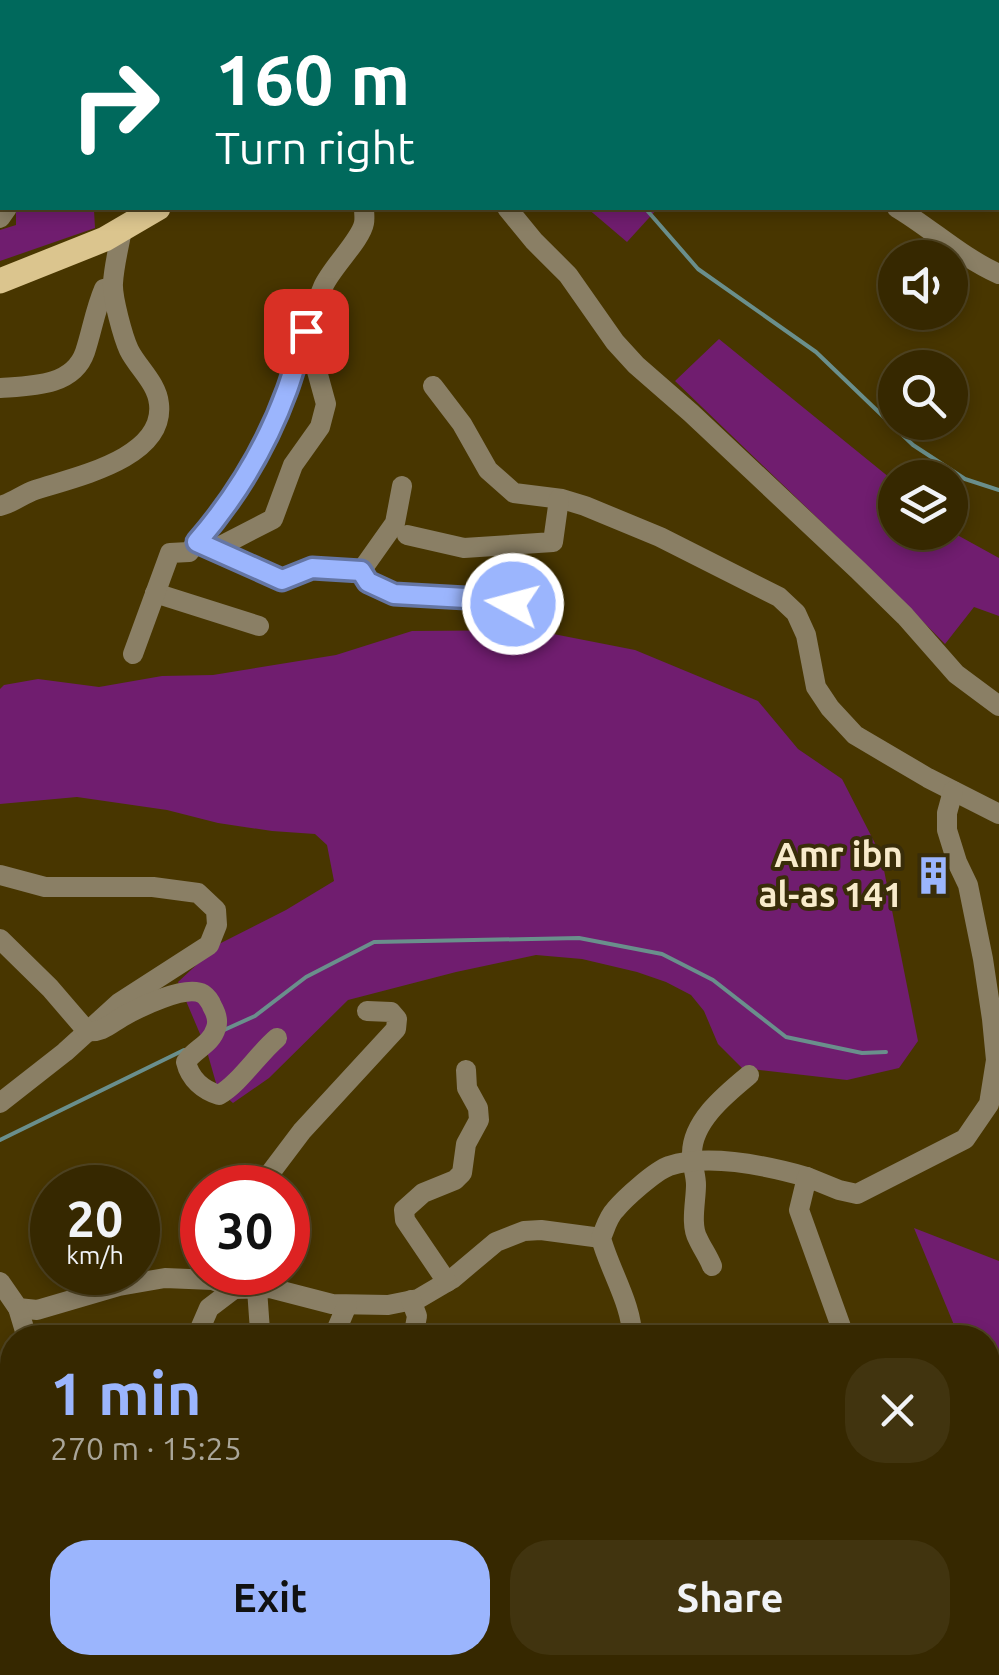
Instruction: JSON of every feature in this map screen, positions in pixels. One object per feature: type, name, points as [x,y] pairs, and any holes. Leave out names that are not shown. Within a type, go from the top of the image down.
[{"type":"main road","points":[[0,281],[105,239],[155,210]]},
{"type":"street","points":[[206,546],[268,436],[326,282],[364,226],[364,210]]},
{"type":"street","points":[[509,210],[568,275],[614,342],[636,365],[858,570],[956,674],[999,706]]},
{"type":"street","points":[[900,210],[958,252],[999,274]]},
{"type":"street","points":[[0,506],[128,456],[152,432],[159,400],[128,349],[112,287],[122,229]]},
{"type":"street","points":[[0,388],[43,384],[76,368],[84,356],[98,302],[104,289],[112,287]]},
{"type":"street","points":[[133,654],[170,553],[189,552],[273,519],[294,465],[320,426],[326,404],[306,331]]},
{"type":"street","points":[[434,386],[462,424],[488,470],[514,494],[559,498],[585,506],[660,537],[779,597],[796,614],[806,635],[816,686],[855,735],[999,814]]},
{"type":"street","points":[[361,571],[395,523],[402,486]]},
{"type":"street","points":[[407,534],[464,548],[553,542],[559,498]]},
{"type":"street","points":[[206,546],[282,580],[312,568],[361,571]]},
{"type":"street","points":[[361,571],[368,582],[394,594],[513,604]]},
{"type":"street","points":[[154,593],[258,626]]},
{"type":"street","points":[[631,1325],[601,1238],[613,1212],[666,1167],[724,1162],[776,1168],[857,1194],[965,1139],[989,1104],[996,1060],[992,1019],[968,885],[956,862],[948,830],[952,791]]},
{"type":"street","points":[[0,875],[44,887],[153,887],[198,893],[216,910],[209,945],[120,1003],[0,1103]]},
{"type":"street","points":[[0,939],[87,1031],[96,1032],[180,993],[204,994],[218,1018],[216,1028],[209,1042],[186,1062],[188,1073],[210,1092],[219,1095],[227,1091],[277,1038]]},
{"type":"street","points":[[276,1165],[302,1131],[396,1028],[397,1019],[391,1012],[368,1011]]},
{"type":"street","points":[[447,1282],[404,1220],[404,1210],[462,1173],[466,1144],[479,1120],[478,1108],[467,1088],[466,1070]]},
{"type":"street","points":[[712,1266],[695,1229],[694,1139],[725,1095],[749,1074]]},
{"type":"street","points":[[807,1177],[799,1210],[840,1325]]},
{"type":"street","points":[[297,1295],[332,1304],[388,1306],[418,1298],[447,1282],[496,1242],[524,1231],[601,1238]]},
{"type":"street","points":[[18,1308],[37,1310],[119,1286],[155,1279],[180,1279]]},
{"type":"street","points":[[0,1282],[18,1308],[23,1325]]},
{"type":"street","points":[[202,1325],[209,1308],[222,1295]]},
{"type":"street","points":[[258,1295],[260,1325]]},
{"type":"street","points":[[411,1300],[417,1316],[415,1325]]},
{"type":"street","points":[[339,1325],[347,1305]]},
{"type":"shaded area","points":[[16,210],[94,210],[95,228],[0,261],[0,230],[16,225]]},
{"type":"shaded area","points":[[589,210],[656,210],[627,242]]},
{"type":"shaded area","points":[[719,339],[878,468],[878,550],[968,550],[968,541],[999,558],[999,616],[974,607],[945,644],[675,381]]},
{"type":"shaded area","points":[[533,630],[635,650],[758,701],[798,749],[842,779],[881,855],[918,1041],[899,1068],[847,1080],[742,1068],[718,1044],[704,1011],[691,995],[637,972],[582,959],[536,955],[348,1000],[269,1078],[233,1103],[218,1090],[206,1048],[178,982],[219,944],[334,881],[327,845],[315,834],[218,823],[167,810],[77,797],[0,804],[0,689],[4,685],[38,679],[99,687],[162,676],[213,675],[336,655],[412,631]]},
{"type":"shaded area","points":[[914,1228],[999,1261],[999,1325],[954,1325]]},
{"type":"waterway","points":[[647,210],[698,269],[816,352],[913,445],[965,479],[999,490]]},
{"type":"waterway","points":[[224,1030],[255,1016],[306,977],[374,942],[579,938],[662,954],[713,980],[786,1037],[862,1053],[886,1052]]},
{"type":"waterway","points":[[0,1140],[184,1050]]},
{"type":"place","name":"Amr ibn al-as 141","points":[[933,875]]},
{"type":"route","points":[[306,331],[268,436],[241,484],[197,542],[282,580],[312,568],[361,571],[368,582],[394,594],[513,604]]}]
